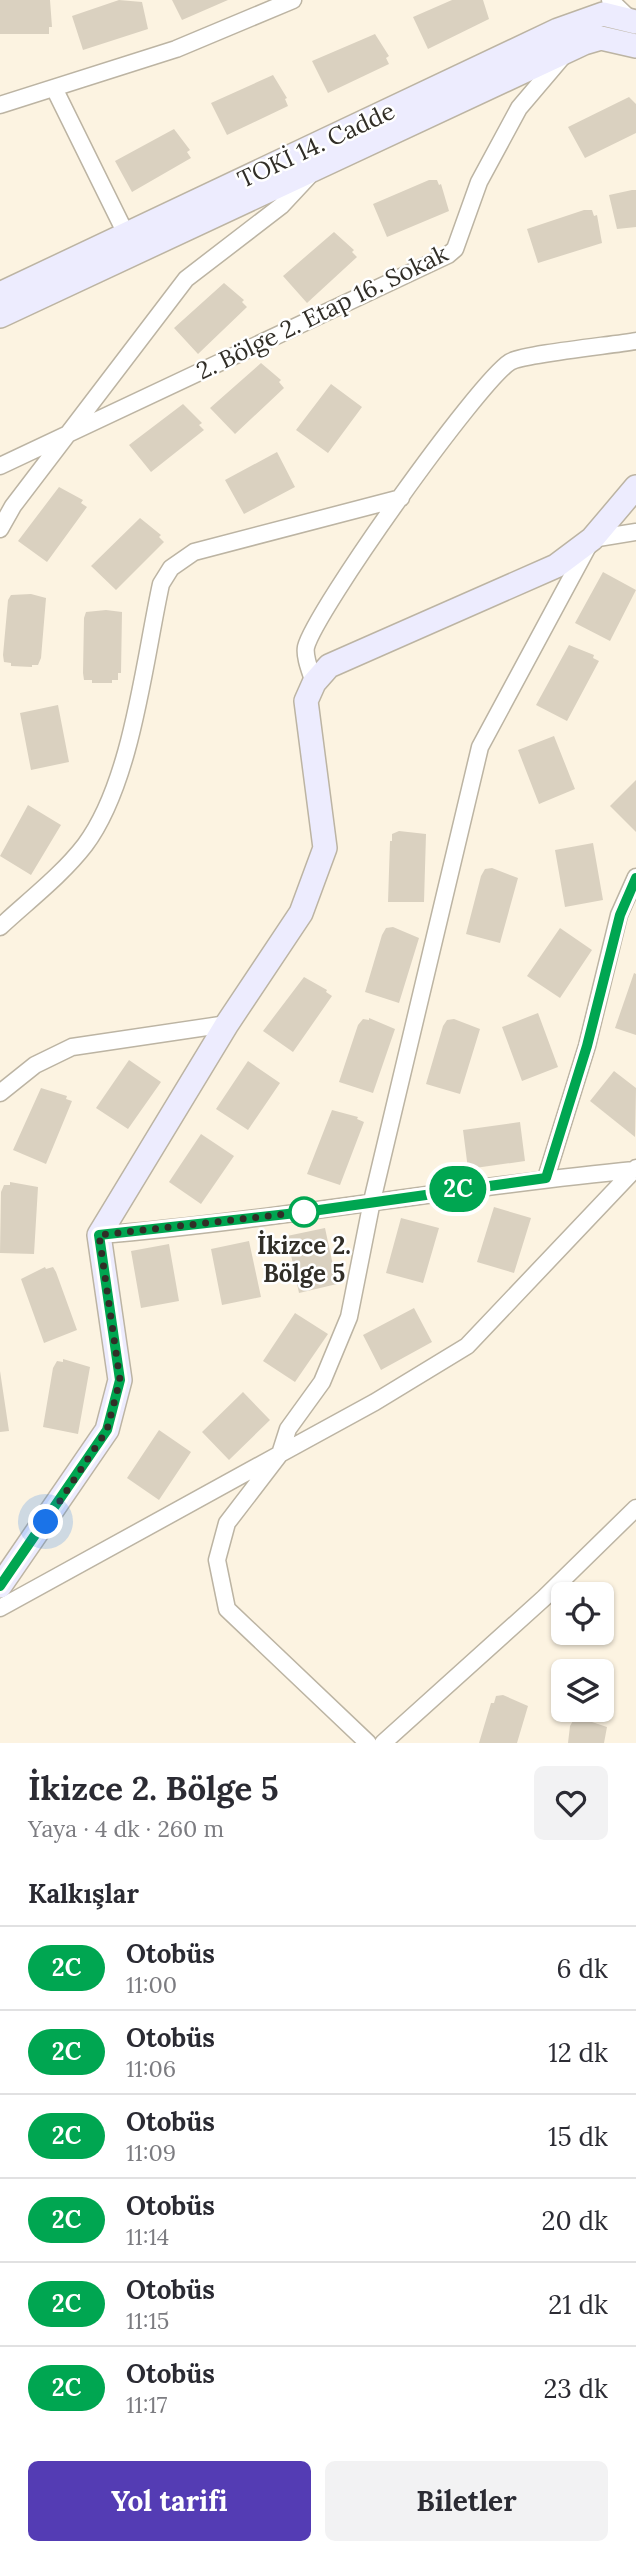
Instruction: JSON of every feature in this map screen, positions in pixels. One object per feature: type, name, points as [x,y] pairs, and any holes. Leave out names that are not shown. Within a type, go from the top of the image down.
[{"type":"main road","name":"TOKİ 14. Cadde","points":[[0,294],[558,30],[603,14],[634,21]]},
{"type":"main road","name":"TOKİ 14. Cadde","points":[[0,316],[567,52],[601,38],[636,46]]},
{"type":"main road","points":[[0,1586],[107,1430],[120,1380],[99,1235],[227,1024],[301,914],[325,848],[306,701],[314,683],[329,666],[555,566],[592,539],[636,487]]},
{"type":"street","points":[[0,105],[176,49],[293,0]]},
{"type":"street","points":[[610,0],[634,21]]},
{"type":"street","points":[[558,30],[567,52]]},
{"type":"street","name":"2. Bölge 2. Etap 16. Sokak","points":[[0,466],[448,255],[455,249],[479,182],[519,108],[567,52]]},
{"type":"street","points":[[54,88],[127,234]]},
{"type":"street","points":[[0,529],[13,506],[186,279],[281,206],[315,169]]},
{"type":"street","points":[[314,683],[305,649],[320,614],[401,498],[491,379],[512,361],[636,341]]},
{"type":"street","points":[[0,927],[84,846],[111,804],[122,767],[160,584],[171,568],[194,552],[232,540],[401,498]]},
{"type":"street","points":[[368,1743],[227,1609],[217,1560],[227,1523],[280,1454],[288,1429],[322,1382],[349,1317],[372,1201],[480,747],[592,539],[636,532]]},
{"type":"street","points":[[546,1178],[587,1046],[620,915],[636,877]]},
{"type":"street","points":[[0,1093],[35,1065],[72,1047],[227,1024]]},
{"type":"street","points":[[99,1235],[635,1169]]},
{"type":"street","points":[[0,1608],[375,1402],[467,1346],[635,1169]]},
{"type":"street","points":[[383,1743],[544,1598],[636,1508]]},
{"type":"building","points":[[0,0],[50,0],[52,27],[49,27],[49,34],[0,34]]},
{"type":"building","points":[[119,0],[142,2],[148,29],[83,50],[72,16]]},
{"type":"building","points":[[172,0],[228,0],[182,20]]},
{"type":"building","points":[[452,0],[483,0],[489,19],[428,49],[413,17]]},
{"type":"building","points":[[375,34],[389,56],[386,58],[389,64],[328,93],[312,61]]},
{"type":"building","points":[[273,75],[287,98],[285,99],[288,106],[227,135],[211,103]]},
{"type":"building","points":[[629,97],[636,104],[636,133],[585,158],[568,127]]},
{"type":"building","points":[[174,129],[190,150],[187,152],[191,158],[132,192],[115,161]]},
{"type":"building","points":[[429,180],[437,180],[439,185],[441,184],[449,211],[387,237],[373,204]]},
{"type":"building","points":[[636,190],[636,227],[617,229],[609,195]]},
{"type":"building","points":[[584,210],[592,210],[594,216],[597,215],[602,243],[538,263],[527,229]]},
{"type":"building","points":[[334,232],[354,250],[352,252],[357,257],[307,303],[283,276]]},
{"type":"building","points":[[224,283],[244,300],[242,302],[247,307],[198,354],[174,328]]},
{"type":"building","points":[[261,363],[281,380],[279,382],[284,388],[235,434],[210,408]]},
{"type":"building","points":[[331,384],[362,407],[328,453],[296,430]]},
{"type":"building","points":[[183,404],[202,423],[199,425],[204,430],[151,472],[129,445]]},
{"type":"building","points":[[277,452],[295,487],[244,514],[225,480]]},
{"type":"building","points":[[59,487],[83,500],[81,503],[87,507],[47,562],[18,541]]},
{"type":"building","points":[[140,518],[161,535],[159,537],[164,542],[116,590],[91,566]]},
{"type":"building","points":[[603,572],[636,590],[610,641],[575,623]]},
{"type":"building","points":[[31,594],[46,598],[41,658],[38,665],[32,667],[11,666],[11,663],[4,662],[3,655],[8,600],[11,595]]},
{"type":"building","points":[[86,612],[122,612],[121,673],[118,673],[118,680],[112,680],[112,683],[92,683],[92,680],[84,680],[83,673],[84,618]]},
{"type":"building","points":[[569,645],[594,655],[593,658],[599,661],[567,721],[536,705]]},
{"type":"building","points":[[58,705],[69,762],[31,770],[20,713]]},
{"type":"building","points":[[554,736],[575,789],[539,804],[518,750]]},
{"type":"building","points":[[636,780],[636,832],[610,806]]},
{"type":"building","points":[[28,805],[61,825],[31,875],[0,856]]},
{"type":"building","points":[[399,831],[426,834],[424,902],[388,902],[390,841],[392,834]]},
{"type":"building","points":[[593,843],[603,900],[565,907],[555,850]]},
{"type":"building","points":[[492,868],[518,878],[500,943],[466,934],[481,876],[485,869]]},
{"type":"building","points":[[393,927],[419,938],[399,1003],[365,992],[382,935],[386,928]]},
{"type":"building","points":[[560,928],[592,950],[560,998],[527,976]]},
{"type":"building","points":[[634,973],[636,974],[636,1035],[615,1028]]},
{"type":"building","points":[[304,977],[327,990],[332,996],[293,1052],[263,1031]]},
{"type":"building","points":[[538,1013],[558,1067],[522,1081],[502,1027]]},
{"type":"building","points":[[369,1018],[395,1029],[373,1093],[339,1082],[358,1025],[363,1019]]},
{"type":"building","points":[[454,1019],[480,1029],[460,1094],[426,1084],[443,1026],[447,1020]]},
{"type":"building","points":[[129,1060],[161,1082],[128,1129],[96,1108]]},
{"type":"building","points":[[248,1061],[280,1083],[248,1130],[216,1109]]},
{"type":"building","points":[[614,1071],[636,1088],[635,1137],[590,1101]]},
{"type":"building","points":[[41,1088],[67,1096],[66,1099],[72,1101],[46,1164],[13,1150]]},
{"type":"building","points":[[332,1110],[358,1117],[357,1119],[364,1122],[340,1185],[307,1174]]},
{"type":"building","points":[[520,1122],[525,1161],[468,1169],[463,1130]]},
{"type":"building","points":[[201,1134],[234,1156],[201,1204],[169,1182]]},
{"type":"building","points":[[10,1182],[38,1187],[34,1254],[0,1253],[1,1192],[4,1185],[10,1185]]},
{"type":"building","points":[[494,1207],[531,1218],[514,1273],[477,1262]]},
{"type":"building","points":[[401,1218],[439,1228],[423,1283],[386,1273]]},
{"type":"building","points":[[325,1228],[337,1284],[299,1293],[287,1236]]},
{"type":"building","points":[[249,1241],[261,1297],[222,1305],[211,1249]]},
{"type":"building","points":[[169,1244],[179,1301],[141,1308],[131,1251]]},
{"type":"building","points":[[45,1267],[53,1267],[56,1272],[77,1330],[44,1343],[21,1279]]},
{"type":"building","points":[[414,1308],[432,1342],[381,1370],[363,1335]]},
{"type":"building","points":[[295,1313],[328,1334],[295,1382],[263,1361]]},
{"type":"building","points":[[63,1359],[90,1367],[78,1434],[43,1427],[53,1368],[57,1361],[63,1362]]},
{"type":"building","points":[[0,1371],[9,1431],[0,1432]]},
{"type":"building","points":[[243,1392],[270,1420],[229,1460],[202,1432]]},
{"type":"building","points":[[159,1430],[191,1452],[159,1500],[127,1478]]},
{"type":"building","points":[[503,1695],[528,1706],[517,1743],[479,1743],[491,1703],[494,1703],[496,1696]]},
{"type":"building","points":[[572,1722],[592,1722],[607,1727],[604,1743],[568,1743]]},
{"type":"bus line","name":"2C","points":[[0,1586],[107,1430],[120,1380],[99,1235],[305,1212],[546,1178],[587,1046],[620,915],[636,878]]},
{"type":"place","name":"İkizce 2. Bölge 5","points":[[304,1212]]},
{"type":"route","points":[[46,1522],[107,1430],[120,1380],[99,1235],[304,1212]]}]
